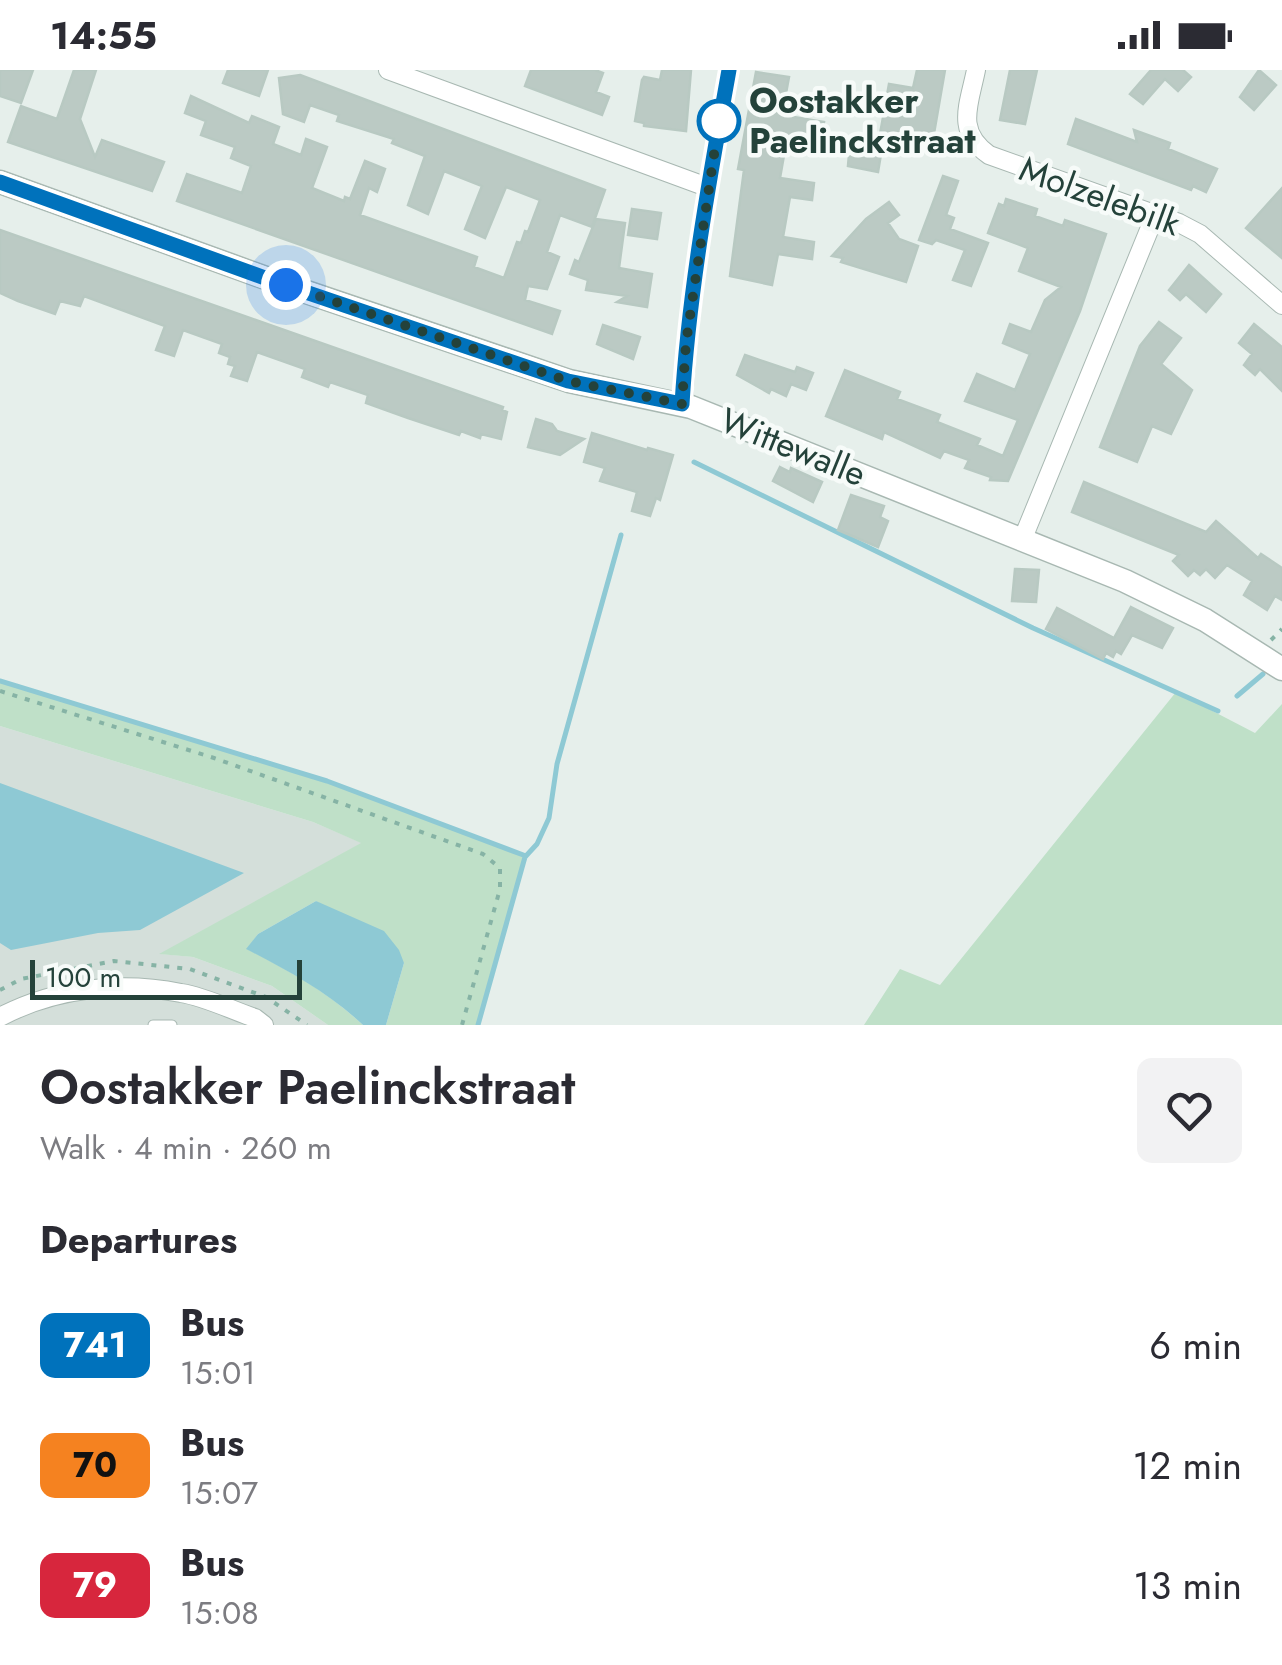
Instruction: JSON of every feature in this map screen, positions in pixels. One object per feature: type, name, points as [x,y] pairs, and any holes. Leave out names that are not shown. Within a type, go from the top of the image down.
[{"type":"street","points":[[388,70],[707,187]]},
{"type":"street","points":[[682,404],[686,343],[707,187],[729,70]]},
{"type":"street","name":"Molzelebilk","points":[[976,70],[965,123],[973,144],[989,155],[1156,214],[1200,234],[1281,303]]},
{"type":"street","name":"Wittewalle","points":[[0,182],[258,276],[568,381],[682,404],[1023,538],[1205,620],[1282,668]]},
{"type":"street","points":[[1023,538],[1156,214]]},
{"type":"street","points":[[0,1017],[29,1002],[115,986],[184,993],[255,1018],[264,1025]]},
{"type":"lane","points":[[153,1025],[172,1025]]},
{"type":"path","points":[[0,690],[214,758],[483,854],[500,868],[500,889],[462,1025]]},
{"type":"shaded area","points":[[0,726],[313,822],[362,843],[161,954],[193,957],[272,986],[328,1025],[0,1025]]},
{"type":"green space","points":[[0,681],[327,781],[526,856],[478,1025],[386,1025],[404,963],[316,901],[258,934],[247,949],[308,983],[363,1025],[328,1025],[272,986],[193,957],[159,954],[361,843],[313,822],[0,726]]},
{"type":"green space","points":[[1176,692],[1255,733],[1282,704],[1282,1025],[864,1025],[900,969],[940,985]]},
{"type":"water","points":[[0,783],[244,873],[140,930],[98,933],[11,950],[0,943]]},
{"type":"water","points":[[316,901],[384,931],[399,950],[404,963],[386,1025],[363,1025],[322,992],[246,949],[258,934]]},
{"type":"building","points":[[0,70],[33,70],[21,103],[0,96]]},
{"type":"building","points":[[74,70],[96,70],[80,119],[95,157],[102,140],[164,162],[152,191],[8,142],[21,106],[57,119]]},
{"type":"building","points":[[228,70],[268,70],[259,96],[223,83]]},
{"type":"building","points":[[531,70],[603,73],[596,92],[609,97],[602,115],[525,86]]},
{"type":"building","points":[[662,70],[691,70],[686,131],[644,126],[635,121],[642,80],[660,80]]},
{"type":"building","points":[[917,70],[945,70],[932,145],[880,134],[889,84],[913,88]]},
{"type":"building","points":[[1010,70],[1037,70],[1025,124],[1000,120]]},
{"type":"building","points":[[1151,70],[1183,70],[1191,77],[1178,91],[1165,79],[1143,104],[1130,94]]},
{"type":"building","points":[[1259,70],[1276,85],[1254,110],[1240,97]]},
{"type":"building","points":[[756,72],[789,77],[782,115],[824,122],[821,144],[787,138],[780,178],[814,183],[812,200],[790,197],[783,237],[814,242],[812,259],[778,254],[772,285],[730,276],[744,170],[738,169]]},
{"type":"building","points":[[300,75],[605,190],[592,227],[560,215],[547,252],[559,257],[547,289],[528,286],[525,300],[560,311],[552,334],[177,201],[187,174],[242,193],[251,166],[231,158],[235,147],[201,135],[206,121],[185,113],[191,96],[249,123],[252,116],[279,127],[273,144],[301,155],[306,139],[327,147],[312,188],[344,201],[345,197],[350,199],[365,161],[385,169],[377,192],[369,188],[360,215],[477,257],[474,267],[504,278],[517,242],[521,243],[525,231],[528,232],[540,200],[506,187],[485,238],[465,229],[482,186],[444,171],[428,214],[408,205],[425,156],[392,143],[394,139],[337,121],[339,115],[310,105],[304,122],[283,114],[279,78]]},
{"type":"building","points":[[1076,119],[1137,142],[1134,130],[1170,143],[1168,149],[1217,169],[1206,192],[1193,186],[1191,190],[1068,144]]},
{"type":"building","points":[[850,143],[881,154],[878,172],[848,166]]},
{"type":"building","points":[[943,176],[958,181],[946,215],[954,218],[950,229],[988,243],[971,286],[953,280],[965,250],[936,240],[932,244],[919,240]]},
{"type":"building","points":[[1282,188],[1282,258],[1246,228]]},
{"type":"building","points":[[1006,199],[1037,209],[1035,216],[1063,226],[1065,220],[1106,234],[1080,311],[1008,481],[990,480],[991,477],[965,468],[969,460],[944,451],[940,458],[884,432],[882,439],[826,416],[845,370],[900,392],[897,399],[940,415],[937,422],[980,439],[977,445],[1003,456],[1018,420],[965,401],[977,374],[1015,390],[1030,354],[1003,343],[1010,324],[1031,332],[1045,300],[1061,287],[1019,271],[1028,248],[988,233],[999,204],[1004,206]]},
{"type":"building","points":[[889,202],[899,215],[888,223],[899,239],[918,246],[906,282],[832,256],[866,219]]},
{"type":"building","points":[[632,209],[661,213],[657,239],[628,235]]},
{"type":"building","points":[[596,219],[625,223],[619,268],[652,274],[647,307],[617,302],[627,296],[586,290],[588,280],[570,274],[575,260],[579,262]]},
{"type":"building","points":[[0,230],[503,407],[507,412],[501,439],[481,434],[480,438],[461,431],[459,435],[408,418],[366,403],[368,395],[302,377],[305,369],[257,352],[247,381],[231,376],[235,366],[228,364],[230,357],[219,353],[222,344],[183,330],[174,356],[156,350],[165,326],[84,296],[80,306],[60,301],[55,314],[18,301],[0,293]]},
{"type":"building","points":[[1189,265],[1221,294],[1206,312],[1186,294],[1180,300],[1169,290]]},
{"type":"building","points":[[1159,322],[1181,338],[1161,364],[1192,390],[1171,434],[1152,426],[1137,462],[1100,447],[1140,346]]},
{"type":"building","points":[[1254,324],[1282,347],[1282,391],[1260,369],[1255,375],[1244,365],[1252,354],[1239,343]]},
{"type":"building","points":[[603,325],[640,337],[633,359],[597,344]]},
{"type":"building","points":[[745,355],[795,372],[797,367],[813,373],[806,390],[791,384],[786,396],[771,389],[769,393],[737,375]]},
{"type":"building","points":[[536,419],[584,439],[560,455],[528,447]]},
{"type":"building","points":[[592,433],[673,455],[660,500],[656,498],[650,516],[632,511],[637,492],[600,481],[605,468],[584,462]]},
{"type":"building","points":[[780,467],[822,482],[813,502],[773,481]]},
{"type":"building","points":[[1084,482],[1206,532],[1216,521],[1258,558],[1261,554],[1282,568],[1282,600],[1275,596],[1267,610],[1244,595],[1252,581],[1227,565],[1215,578],[1206,569],[1200,575],[1194,570],[1188,576],[1173,561],[1179,555],[1072,512]]},
{"type":"building","points":[[851,495],[884,506],[880,517],[888,521],[878,547],[838,530]]},
{"type":"building","points":[[1015,569],[1039,570],[1036,602],[1012,601]]},
{"type":"building","points":[[1131,607],[1173,628],[1162,648],[1132,635],[1121,654],[1116,651],[1113,657],[1106,653],[1103,659],[1046,629],[1057,608],[1114,638]]},
{"type":"waterway","points":[[694,462],[1033,628],[1218,711]]},
{"type":"waterway","points":[[478,1025],[525,857],[537,844],[549,818],[557,764],[621,535]]},
{"type":"waterway","points":[[1237,696],[1263,674]]},
{"type":"waterway","points":[[0,681],[327,781],[526,856]]},
{"type":"bus line","name":"741","points":[[0,182],[276,282],[568,381],[682,404],[686,343],[708,185],[729,70]]},
{"type":"place","name":"Oostakker Paelinckstraat","points":[[719,121]]},
{"type":"route","points":[[286,285],[568,381],[682,404],[686,343],[719,121]]}]
